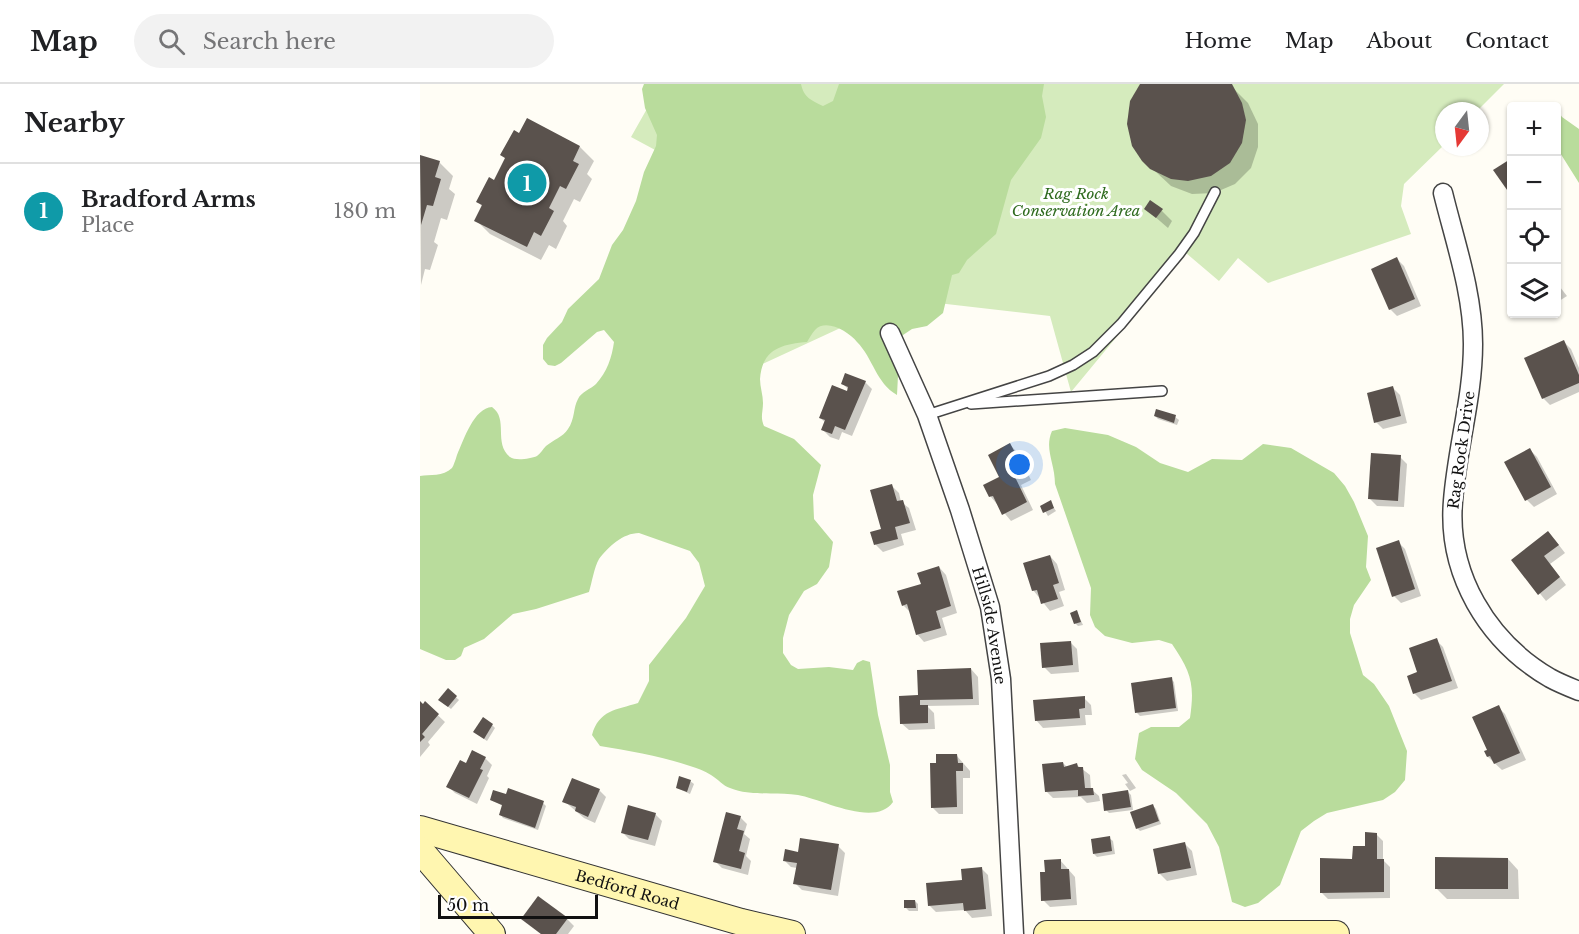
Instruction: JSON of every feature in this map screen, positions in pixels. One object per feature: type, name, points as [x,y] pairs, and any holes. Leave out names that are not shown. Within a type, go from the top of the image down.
[{"type":"street","name":"Rag Rock Drive","points":[[1443,193],[1470,304],[1473,342],[1470,393],[1453,500],[1452,524],[1456,558],[1469,591],[1483,616],[1504,642],[1527,663],[1551,679],[1579,691]]},
{"type":"street","name":"Hillside Avenue","points":[[890,333],[927,415],[977,563],[995,628],[1004,717],[1014,934]]},
{"type":"street","name":"Bedford Road","points":[[420,829],[741,922],[792,934]]},
{"type":"street","points":[[423,860],[492,934]]},
{"type":"street","points":[[1047,934],[1336,934]]},
{"type":"lane","points":[[927,415],[1048,376],[1073,365],[1093,352],[1121,324],[1179,254],[1194,233],[1215,192]]},
{"type":"lane","points":[[957,405],[1162,391]]},
{"type":"green space","points":[[644,84],[801,84],[806,96],[823,106],[833,101],[839,84],[1044,84],[1042,96],[1046,117],[1041,138],[1011,180],[996,234],[967,260],[959,273],[952,275],[943,313],[927,326],[912,329],[900,337],[897,395],[884,384],[862,348],[853,338],[831,326],[825,325],[814,331],[807,342],[789,344],[775,350],[769,355],[762,369],[760,379],[764,426],[794,439],[821,465],[813,495],[814,519],[833,542],[829,567],[817,584],[804,591],[789,615],[783,638],[783,653],[791,665],[798,669],[829,667],[853,670],[857,663],[863,660],[870,662],[878,715],[890,765],[890,792],[893,802],[885,809],[861,812],[798,795],[738,791],[693,767],[657,757],[600,746],[592,735],[599,720],[609,712],[638,703],[649,681],[649,665],[686,618],[705,586],[699,563],[690,551],[639,533],[627,535],[603,554],[596,567],[589,592],[513,614],[484,639],[464,648],[461,656],[455,660],[446,660],[420,649],[420,476],[441,474],[452,468],[466,433],[475,418],[492,407],[500,418],[502,445],[510,457],[523,459],[537,456],[546,446],[566,432],[579,397],[596,384],[608,364],[614,342],[604,330],[597,332],[555,366],[548,365],[543,359],[543,345],[562,322],[568,309],[599,279],[612,245],[623,230],[636,201],[644,172],[656,146],[657,135],[645,108],[642,89]]},
{"type":"green space","name":"Rag Rock Conservation Area","points":[[661,84],[1504,84],[1486,102],[1435,102],[1435,154],[1404,184],[1401,206],[1411,234],[1268,283],[1238,258],[1219,281],[1186,253],[1071,392],[1050,316],[903,299],[728,380],[750,201],[631,137]]},
{"type":"green space","points":[[1561,116],[1579,129],[1579,183],[1561,154]]},
{"type":"green space","points":[[1065,428],[1108,435],[1136,447],[1160,463],[1188,472],[1212,459],[1242,460],[1263,444],[1291,448],[1334,473],[1354,502],[1368,536],[1366,567],[1371,580],[1354,605],[1350,619],[1350,633],[1363,675],[1374,684],[1389,706],[1407,751],[1405,780],[1395,792],[1383,800],[1327,813],[1301,831],[1280,885],[1258,903],[1245,907],[1232,902],[1219,847],[1207,824],[1176,793],[1142,770],[1135,759],[1139,733],[1151,727],[1179,727],[1190,718],[1192,687],[1184,663],[1172,644],[1159,640],[1132,643],[1105,636],[1095,627],[1090,615],[1091,588],[1055,484],[1049,450],[1052,431]]},
{"type":"building","points":[[1140,84],[1232,84],[1242,103],[1246,120],[1242,143],[1230,163],[1211,176],[1188,181],[1171,179],[1150,169],[1132,146],[1127,124],[1130,101]]},
{"type":"building","points":[[527,118],[580,146],[573,161],[579,164],[566,189],[560,186],[549,208],[554,211],[541,236],[534,232],[527,247],[474,221],[482,205],[476,202],[489,177],[494,180],[505,158],[500,155],[514,130],[519,133]]},
{"type":"building","points":[[420,155],[440,161],[435,177],[441,179],[433,206],[427,205],[421,225]]},
{"type":"building","points":[[1507,161],[1507,190],[1493,170]]},
{"type":"building","points":[[1150,200],[1163,209],[1156,218],[1144,209]]},
{"type":"building","points":[[1397,257],[1415,299],[1389,310],[1371,269]]},
{"type":"building","points":[[1564,340],[1579,375],[1579,383],[1542,399],[1524,358]]},
{"type":"building","points":[[845,373],[866,381],[845,430],[835,426],[832,434],[821,430],[825,420],[819,418],[832,385],[847,391],[848,387],[841,384]]},
{"type":"building","points":[[1393,386],[1401,416],[1374,423],[1367,393]]},
{"type":"building","points":[[1156,409],[1176,415],[1174,423],[1154,416]]},
{"type":"building","points":[[1010,443],[1025,472],[1015,477],[1027,502],[1002,515],[993,496],[989,497],[983,485],[999,477],[988,455]]},
{"type":"building","points":[[1530,448],[1551,487],[1525,501],[1504,462]]},
{"type":"building","points":[[1371,453],[1401,455],[1398,501],[1368,499]]},
{"type":"building","points":[[892,484],[897,501],[903,500],[910,523],[895,527],[898,539],[874,545],[870,532],[881,529],[870,490]]},
{"type":"building","points":[[1051,500],[1054,508],[1043,513],[1040,506]]},
{"type":"building","points":[[1548,531],[1559,545],[1544,556],[1560,577],[1538,595],[1511,560]]},
{"type":"building","points":[[1399,540],[1415,589],[1392,597],[1376,548]]},
{"type":"building","points":[[1050,555],[1059,583],[1053,585],[1058,599],[1041,604],[1037,590],[1032,591],[1023,563]]},
{"type":"building","points":[[939,566],[951,606],[936,611],[941,628],[916,635],[907,604],[902,606],[897,591],[921,584],[917,573]]},
{"type":"building","points":[[1077,610],[1081,622],[1074,624],[1070,613]]},
{"type":"building","points":[[1437,638],[1452,681],[1413,694],[1407,676],[1417,672],[1409,648]]},
{"type":"building","points":[[1071,641],[1073,665],[1042,668],[1040,643]]},
{"type":"building","points":[[971,668],[973,699],[920,700],[920,705],[928,705],[928,723],[900,724],[899,696],[918,695],[917,670]]},
{"type":"building","points":[[1172,677],[1176,708],[1135,713],[1131,683]]},
{"type":"building","points":[[448,688],[457,696],[448,707],[438,700]]},
{"type":"building","points":[[1085,696],[1085,708],[1079,709],[1080,718],[1035,721],[1033,700]]},
{"type":"building","points":[[420,701],[423,704],[425,701],[439,714],[422,734],[425,737],[420,742]]},
{"type":"building","points":[[1499,705],[1520,753],[1494,764],[1484,751],[1487,750],[1472,717]]},
{"type":"building","points":[[483,717],[493,724],[484,739],[473,732]]},
{"type":"building","points":[[472,750],[486,757],[480,769],[483,770],[469,798],[446,787],[460,760],[466,763]]},
{"type":"building","points":[[936,754],[957,754],[958,763],[963,763],[963,771],[956,771],[957,807],[931,808],[930,763],[936,763]]},
{"type":"building","points":[[1063,762],[1064,767],[1077,763],[1078,767],[1083,767],[1085,788],[1093,788],[1094,795],[1078,796],[1078,790],[1045,792],[1042,764]]},
{"type":"building","points":[[679,776],[691,780],[687,792],[676,788]]},
{"type":"building","points":[[572,778],[600,789],[588,817],[575,811],[576,807],[562,802]]},
{"type":"building","points":[[508,788],[544,801],[535,828],[499,815],[502,805],[490,800],[493,790],[506,794]]},
{"type":"building","points":[[1128,790],[1131,807],[1104,811],[1102,794]]},
{"type":"building","points":[[1153,804],[1159,821],[1136,829],[1130,812]]},
{"type":"building","points":[[628,805],[656,813],[648,840],[621,833]]},
{"type":"building","points":[[726,812],[741,816],[737,829],[744,831],[739,851],[745,853],[741,869],[713,862]]},
{"type":"building","points":[[1365,832],[1377,833],[1377,859],[1384,859],[1384,892],[1320,893],[1320,858],[1352,859],[1353,846],[1365,846]]},
{"type":"building","points":[[1110,836],[1112,851],[1093,854],[1091,839]]},
{"type":"building","points":[[800,838],[839,844],[831,890],[793,884],[797,863],[783,861],[785,849],[798,852]]},
{"type":"building","points":[[1185,842],[1191,868],[1158,874],[1153,849]]},
{"type":"building","points":[[1435,857],[1508,858],[1508,889],[1435,889]]},
{"type":"building","points":[[1061,859],[1061,869],[1069,869],[1071,899],[1041,901],[1040,872],[1045,872],[1044,860]]},
{"type":"building","points":[[982,867],[986,909],[964,911],[963,903],[928,906],[926,883],[962,880],[961,869]]},
{"type":"building","points":[[538,896],[568,918],[556,934],[541,934],[521,919]]},
{"type":"building","points":[[904,900],[915,900],[916,908],[904,908]]},
{"type":"place","name":"Bradford Arms","points":[[527,183]]}]
